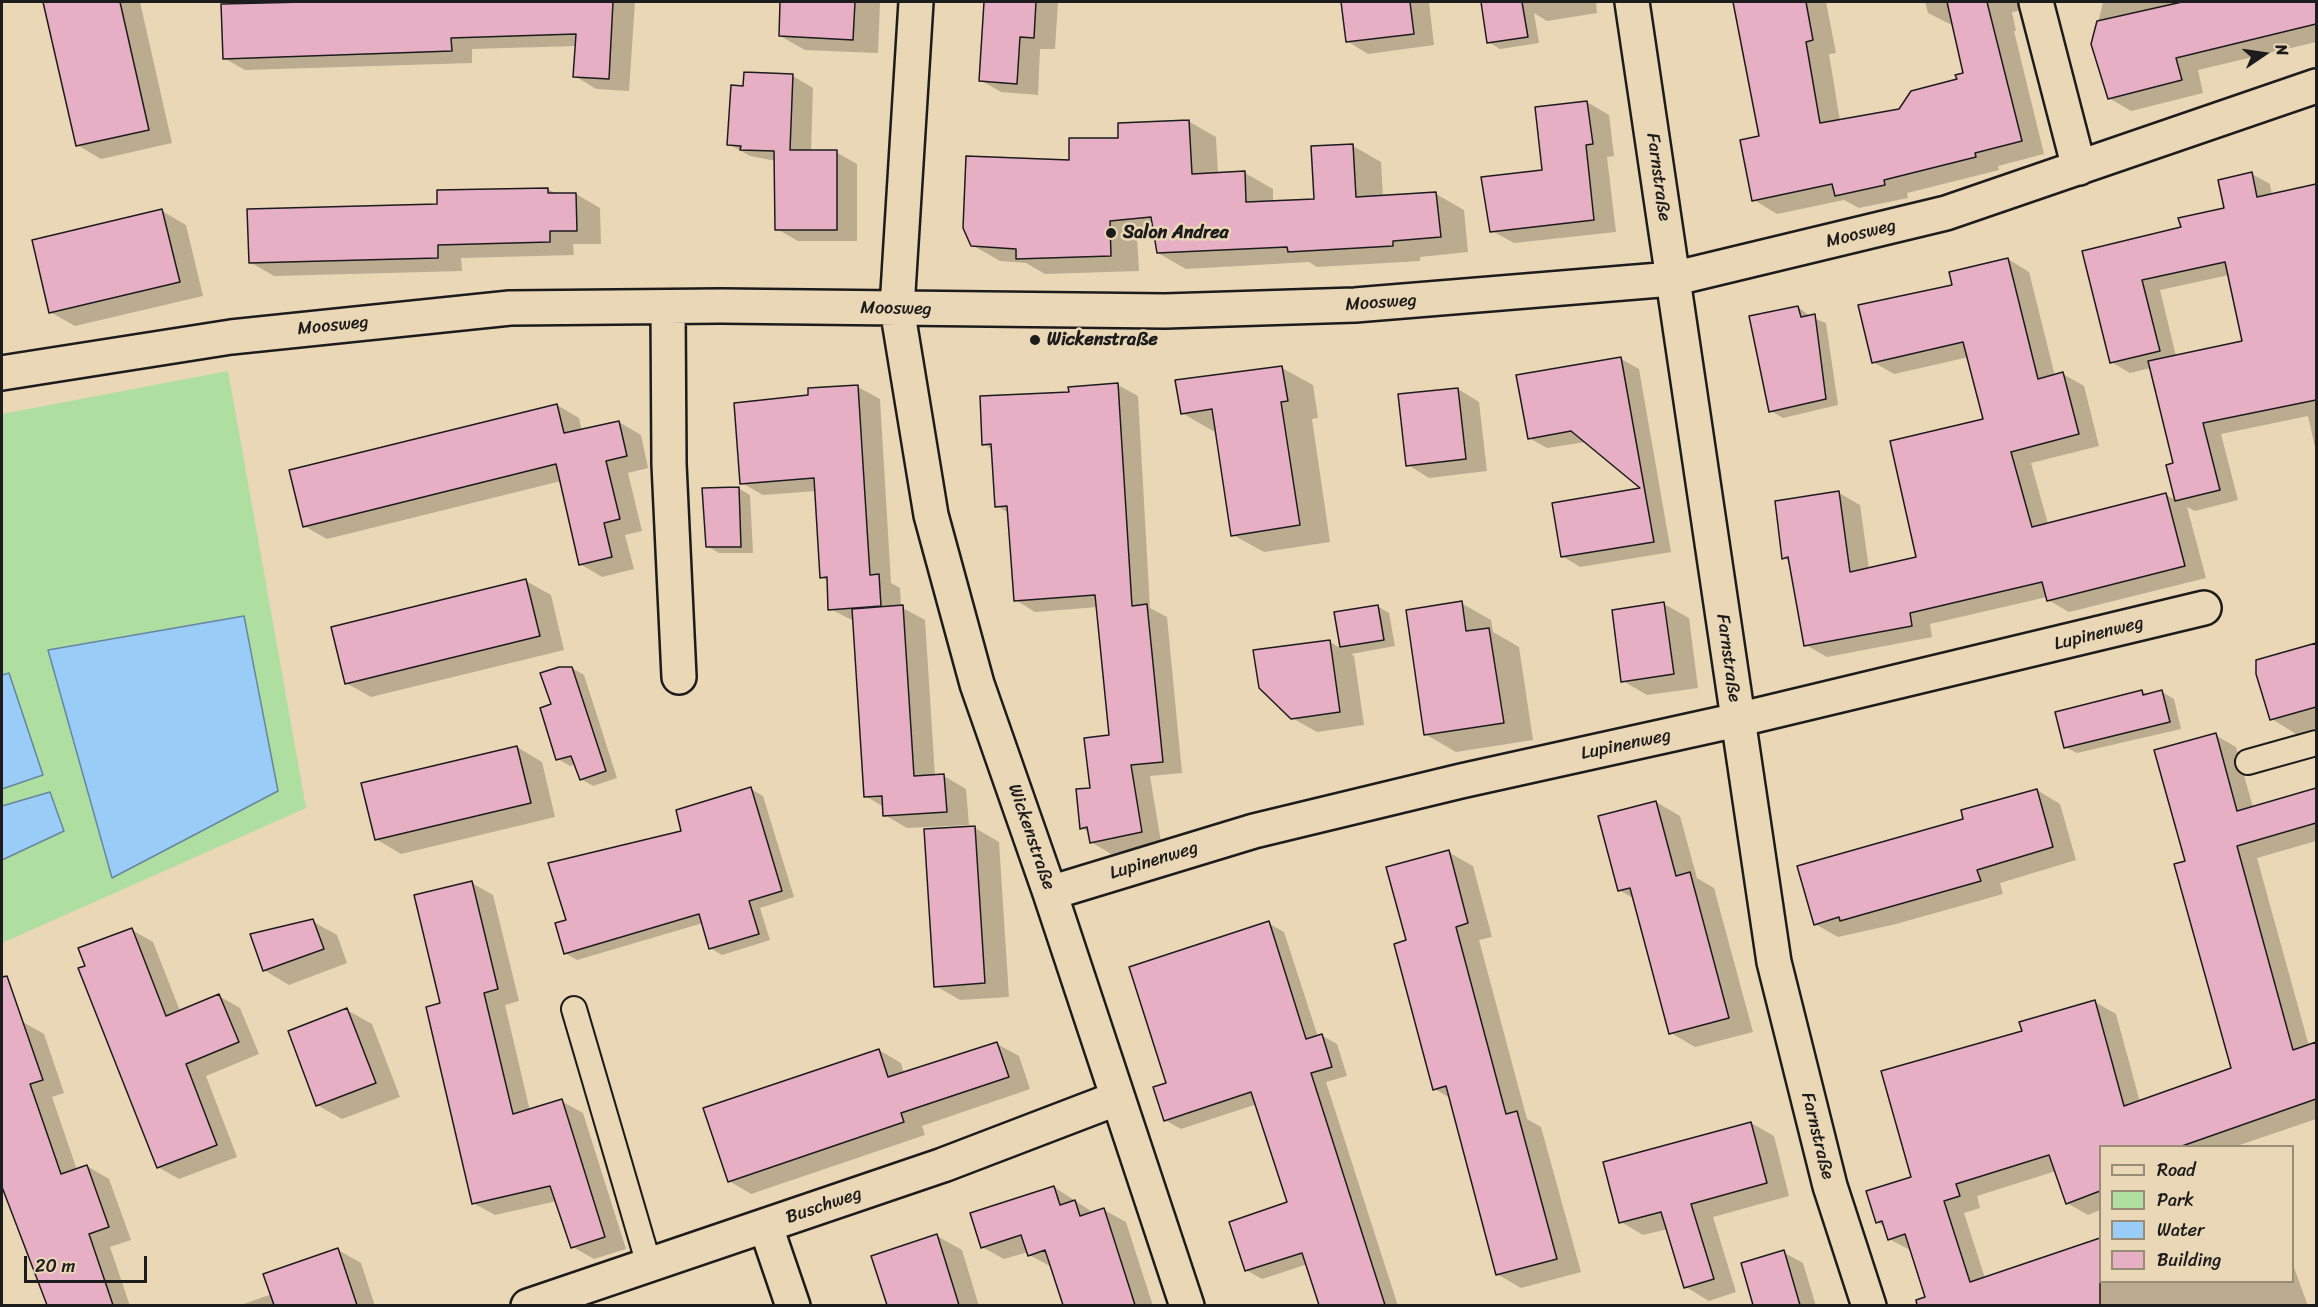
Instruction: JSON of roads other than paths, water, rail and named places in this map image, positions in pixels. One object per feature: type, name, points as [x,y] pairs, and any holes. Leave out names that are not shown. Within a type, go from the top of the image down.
[{"type":"street","name":"Wickenstraße","points":[[916,2],[897,308],[931,515],[977,684],[1050,893],[1187,1305]]},
{"type":"street","name":"Farnstraße","points":[[1632,2],[1774,962],[1830,1186],[1869,1305]]},
{"type":"street","points":[[2036,2],[2079,168]]},
{"type":"street","name":"Moosweg","points":[[2,373],[231,337],[510,308],[668,306],[1165,311],[1355,305],[1672,279],[1946,213],[2316,86]]},
{"type":"street","points":[[668,306],[669,464],[680,677]]},
{"type":"street","name":"Lupinenweg","points":[[1050,893],[1254,831],[1461,781],[1737,720],[2204,608]]},
{"type":"street","name":"Buschweg","points":[[528,1305],[766,1227],[943,1165],[1118,1098]]},
{"type":"street","points":[[766,1227],[793,1305]]},
{"type":"lane","points":[[2248,762],[2316,743]]},
{"type":"lane","points":[[574,1009],[649,1265]]},
{"type":"water","points":[[244,616],[278,791],[112,878],[48,650]]},
{"type":"water","points":[[9,673],[43,775],[2,789],[2,675]]},
{"type":"water","points":[[50,792],[64,831],[2,860],[2,806]]},
{"type":"place","name":"Salon Andrea","points":[[1111,233]]},
{"type":"place","name":"Wickenstraße","points":[[1035,340]]}]
